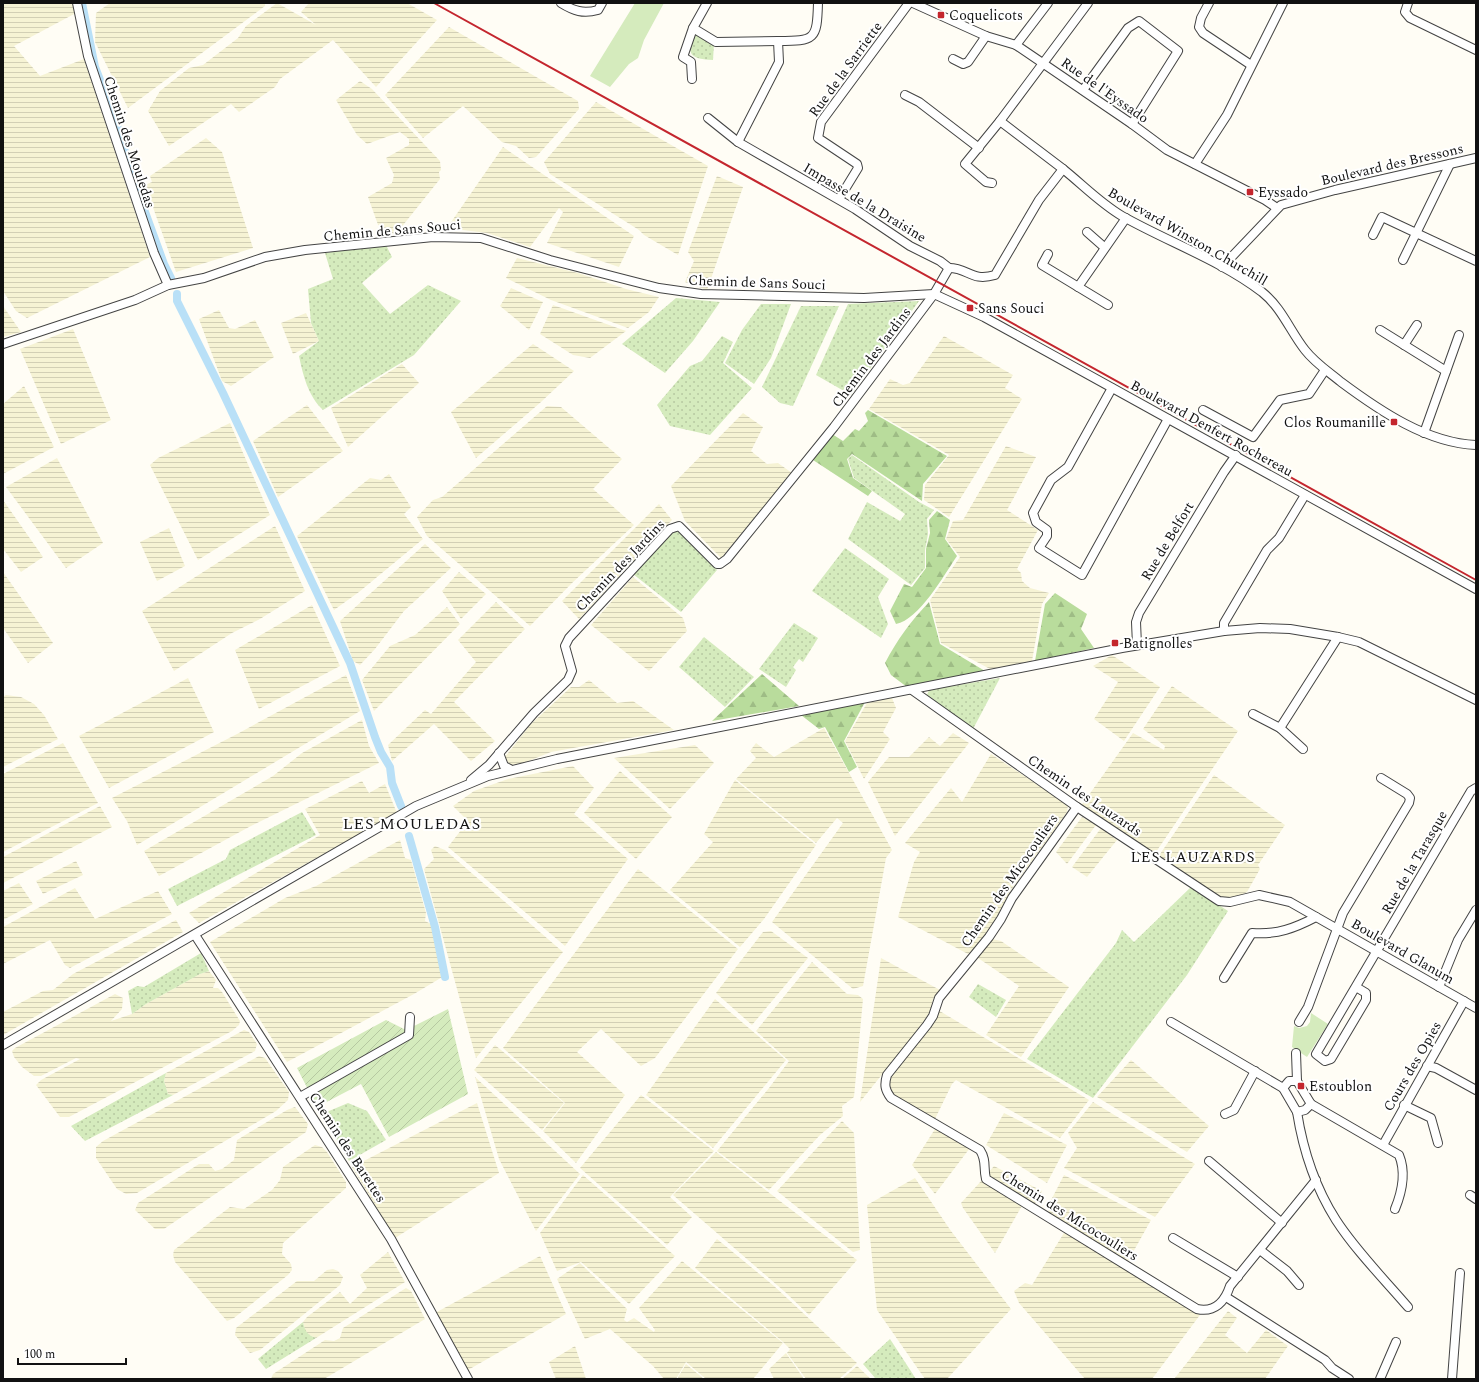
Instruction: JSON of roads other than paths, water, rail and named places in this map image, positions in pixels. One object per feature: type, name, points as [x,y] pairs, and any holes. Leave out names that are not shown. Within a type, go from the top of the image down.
[{"type":"street","name":"Chemin des Mouledas","points":[[77,3],[88,56],[154,253],[168,285]]},
{"type":"street","points":[[561,3],[573,10],[586,13],[598,10],[602,3]]},
{"type":"street","points":[[692,79],[691,62],[683,56],[693,28],[707,3]]},
{"type":"street","points":[[693,28],[716,42],[806,40],[813,35],[817,27],[818,3]]},
{"type":"street","name":"Rue de la Sarriette","points":[[839,199],[858,168],[857,164],[818,138],[821,122],[909,3]]},
{"type":"street","name":"Rue de l'Eyssado","points":[[913,3],[986,36],[1016,45],[1132,124],[1166,150],[1265,200],[1277,208]]},
{"type":"street","points":[[1016,45],[1048,3]]},
{"type":"street","points":[[992,183],[986,182],[965,164],[1000,121],[1088,3]]},
{"type":"street","points":[[1209,3],[1201,18],[1199,27],[1203,33],[1251,65]]},
{"type":"street","points":[[1195,164],[1227,115],[1283,3]]},
{"type":"street","points":[[1408,3],[1405,12],[1410,18],[1476,50]]},
{"type":"street","points":[[1083,90],[1128,28],[1139,21],[1178,51],[1132,124]]},
{"type":"street","points":[[954,59],[963,64],[968,62],[986,36]]},
{"type":"street","points":[[738,142],[779,62],[778,41]]},
{"type":"street","points":[[905,96],[919,102],[979,148]]},
{"type":"street","name":"Impasse de la Draisine","points":[[708,118],[738,142],[839,199],[910,246],[940,261],[949,268]]},
{"type":"street","name":"Boulevard Winston Churchill","points":[[1000,121],[1063,169],[1087,191],[1126,218],[1222,267],[1263,293],[1281,312],[1305,350],[1325,370],[1366,401],[1424,433],[1462,444],[1476,445]]},
{"type":"street","name":"Boulevard des Bressons","points":[[1222,267],[1277,208],[1289,202],[1476,158]]},
{"type":"street","points":[[1403,260],[1450,164]]},
{"type":"street","points":[[934,294],[949,268],[957,268],[983,278],[995,275],[1039,200],[1063,169]]},
{"type":"street","points":[[1373,235],[1382,217],[1476,261]]},
{"type":"street","points":[[1078,287],[1097,260],[1104,247],[1126,218]]},
{"type":"street","points":[[1087,232],[1104,247]]},
{"type":"street","name":"Chemin de Sans Souci","points":[[3,344],[135,300],[168,285],[204,278],[242,264],[278,255],[404,239],[461,236],[481,238],[550,260],[659,288],[701,294],[864,298],[934,294]]},
{"type":"street","points":[[1048,254],[1042,265],[1108,306]]},
{"type":"street","name":"Boulevard Denfert Rochereau","points":[[934,294],[984,317],[1476,589]]},
{"type":"street","name":"Chemin des Jardins","points":[[466,784],[489,765],[572,674],[565,646],[568,638],[670,529],[679,526],[717,564],[720,564],[727,559],[834,427],[934,294]]},
{"type":"street","points":[[1404,345],[1417,325]]},
{"type":"street","points":[[1380,330],[1446,371]]},
{"type":"street","points":[[1424,433],[1459,335]]},
{"type":"street","points":[[1203,410],[1253,437],[1280,400],[1309,394],[1325,370]]},
{"type":"street","points":[[1112,388],[1068,467],[1051,480],[1033,513],[1036,522],[1047,530],[1047,536],[1039,548],[1082,575],[1168,418]]},
{"type":"street","name":"Rue de Belfort","points":[[1137,646],[1136,622],[1139,613],[1224,472],[1236,455]]},
{"type":"street","points":[[1224,631],[1224,623],[1267,550],[1279,538],[1305,495]]},
{"type":"street","points":[[3,1045],[416,806],[466,784],[510,769],[727,724],[1137,646],[1224,631],[1260,628],[1290,629],[1359,642],[1476,700]]},
{"type":"street","points":[[1280,728],[1338,637]]},
{"type":"street","name":"Chemin des Lauzards","points":[[912,690],[1077,807],[1219,901],[1230,902],[1259,895],[1290,902],[1337,928]]},
{"type":"street","points":[[1254,714],[1280,728],[1303,749]]},
{"type":"street","points":[[499,753],[504,766],[510,769]]},
{"type":"street","points":[[1299,1022],[1308,1007],[1343,913],[1410,798],[1381,778]]},
{"type":"street","name":"Rue de la Tarasque","points":[[1356,987],[1366,993],[1366,1000],[1331,1058],[1325,1061],[1316,1054],[1356,987],[1378,952],[1471,790],[1476,788]]},
{"type":"street","name":"Chemin des Micocouliers","points":[[1077,807],[1012,898],[989,937],[939,998],[933,1016],[887,1075],[884,1084],[891,1098],[980,1150],[985,1157],[984,1171],[986,1178],[1134,1271],[1197,1309],[1210,1310],[1226,1297]]},
{"type":"street","points":[[1440,987],[1458,940],[1473,920],[1476,910]]},
{"type":"street","points":[[1224,978],[1252,933],[1270,934],[1304,923],[1316,917]]},
{"type":"street","name":"Boulevard Glanum","points":[[1337,928],[1476,1008]]},
{"type":"street","name":"Chemin des Barettes","points":[[195,935],[391,1238],[468,1379]]},
{"type":"street","name":"Cours des Opies","points":[[1383,1145],[1404,1105],[1464,1001]]},
{"type":"street","points":[[300,1097],[409,1036],[410,1017]]},
{"type":"street","points":[[1171,1022],[1284,1088],[1297,1112],[1301,1137],[1316,1180],[1336,1220],[1408,1307]]},
{"type":"street","points":[[1296,1053],[1297,1081],[1311,1104],[1399,1155],[1403,1164],[1401,1194],[1395,1209]]},
{"type":"street","points":[[1427,1066],[1436,1068],[1476,1090]]},
{"type":"street","points":[[1225,1114],[1234,1110],[1255,1071]]},
{"type":"street","points":[[1284,1088],[1289,1081],[1297,1081]]},
{"type":"street","points":[[1297,1112],[1305,1110],[1311,1104]]},
{"type":"street","points":[[1404,1105],[1431,1118],[1438,1143]]},
{"type":"street","points":[[1209,1161],[1282,1223]]},
{"type":"street","points":[[1316,1180],[1230,1286],[1226,1297],[1325,1360],[1332,1368],[1349,1379]]},
{"type":"street","points":[[1173,1238],[1238,1277]]},
{"type":"street","points":[[1260,1250],[1287,1271],[1299,1285]]},
{"type":"street","points":[[1452,1379],[1460,1273]]},
{"type":"street","points":[[1380,1379],[1396,1342]]},
{"type":"waterway","points":[[82,3],[95,67],[114,116]]},
{"type":"waterway","points":[[116,122],[132,175]]},
{"type":"waterway","points":[[136,187],[164,264],[171,278]]},
{"type":"waterway","points":[[177,294],[177,301],[223,393],[350,663],[375,737],[381,752],[390,767],[392,783],[401,806]]},
{"type":"waterway","points":[[409,836],[435,927],[445,977]]},
{"type":"railway","points":[[434,3],[1476,580]]},
{"type":"place","name":"Coquelicots","points":[[941,15]]},
{"type":"place","name":"Eyssado","points":[[1250,192]]},
{"type":"place","name":"Sans Souci","points":[[970,308]]},
{"type":"place","name":"Clos Roumanille","points":[[1394,422]]},
{"type":"place","name":"Batignolles","points":[[1115,643]]},
{"type":"place","name":"Estoublon","points":[[1301,1086]]},
{"type":"district","name":"LES MOULEDAS","points":[[412,823]]},
{"type":"district","name":"LES LAUZARDS","points":[[1193,857]]}]
